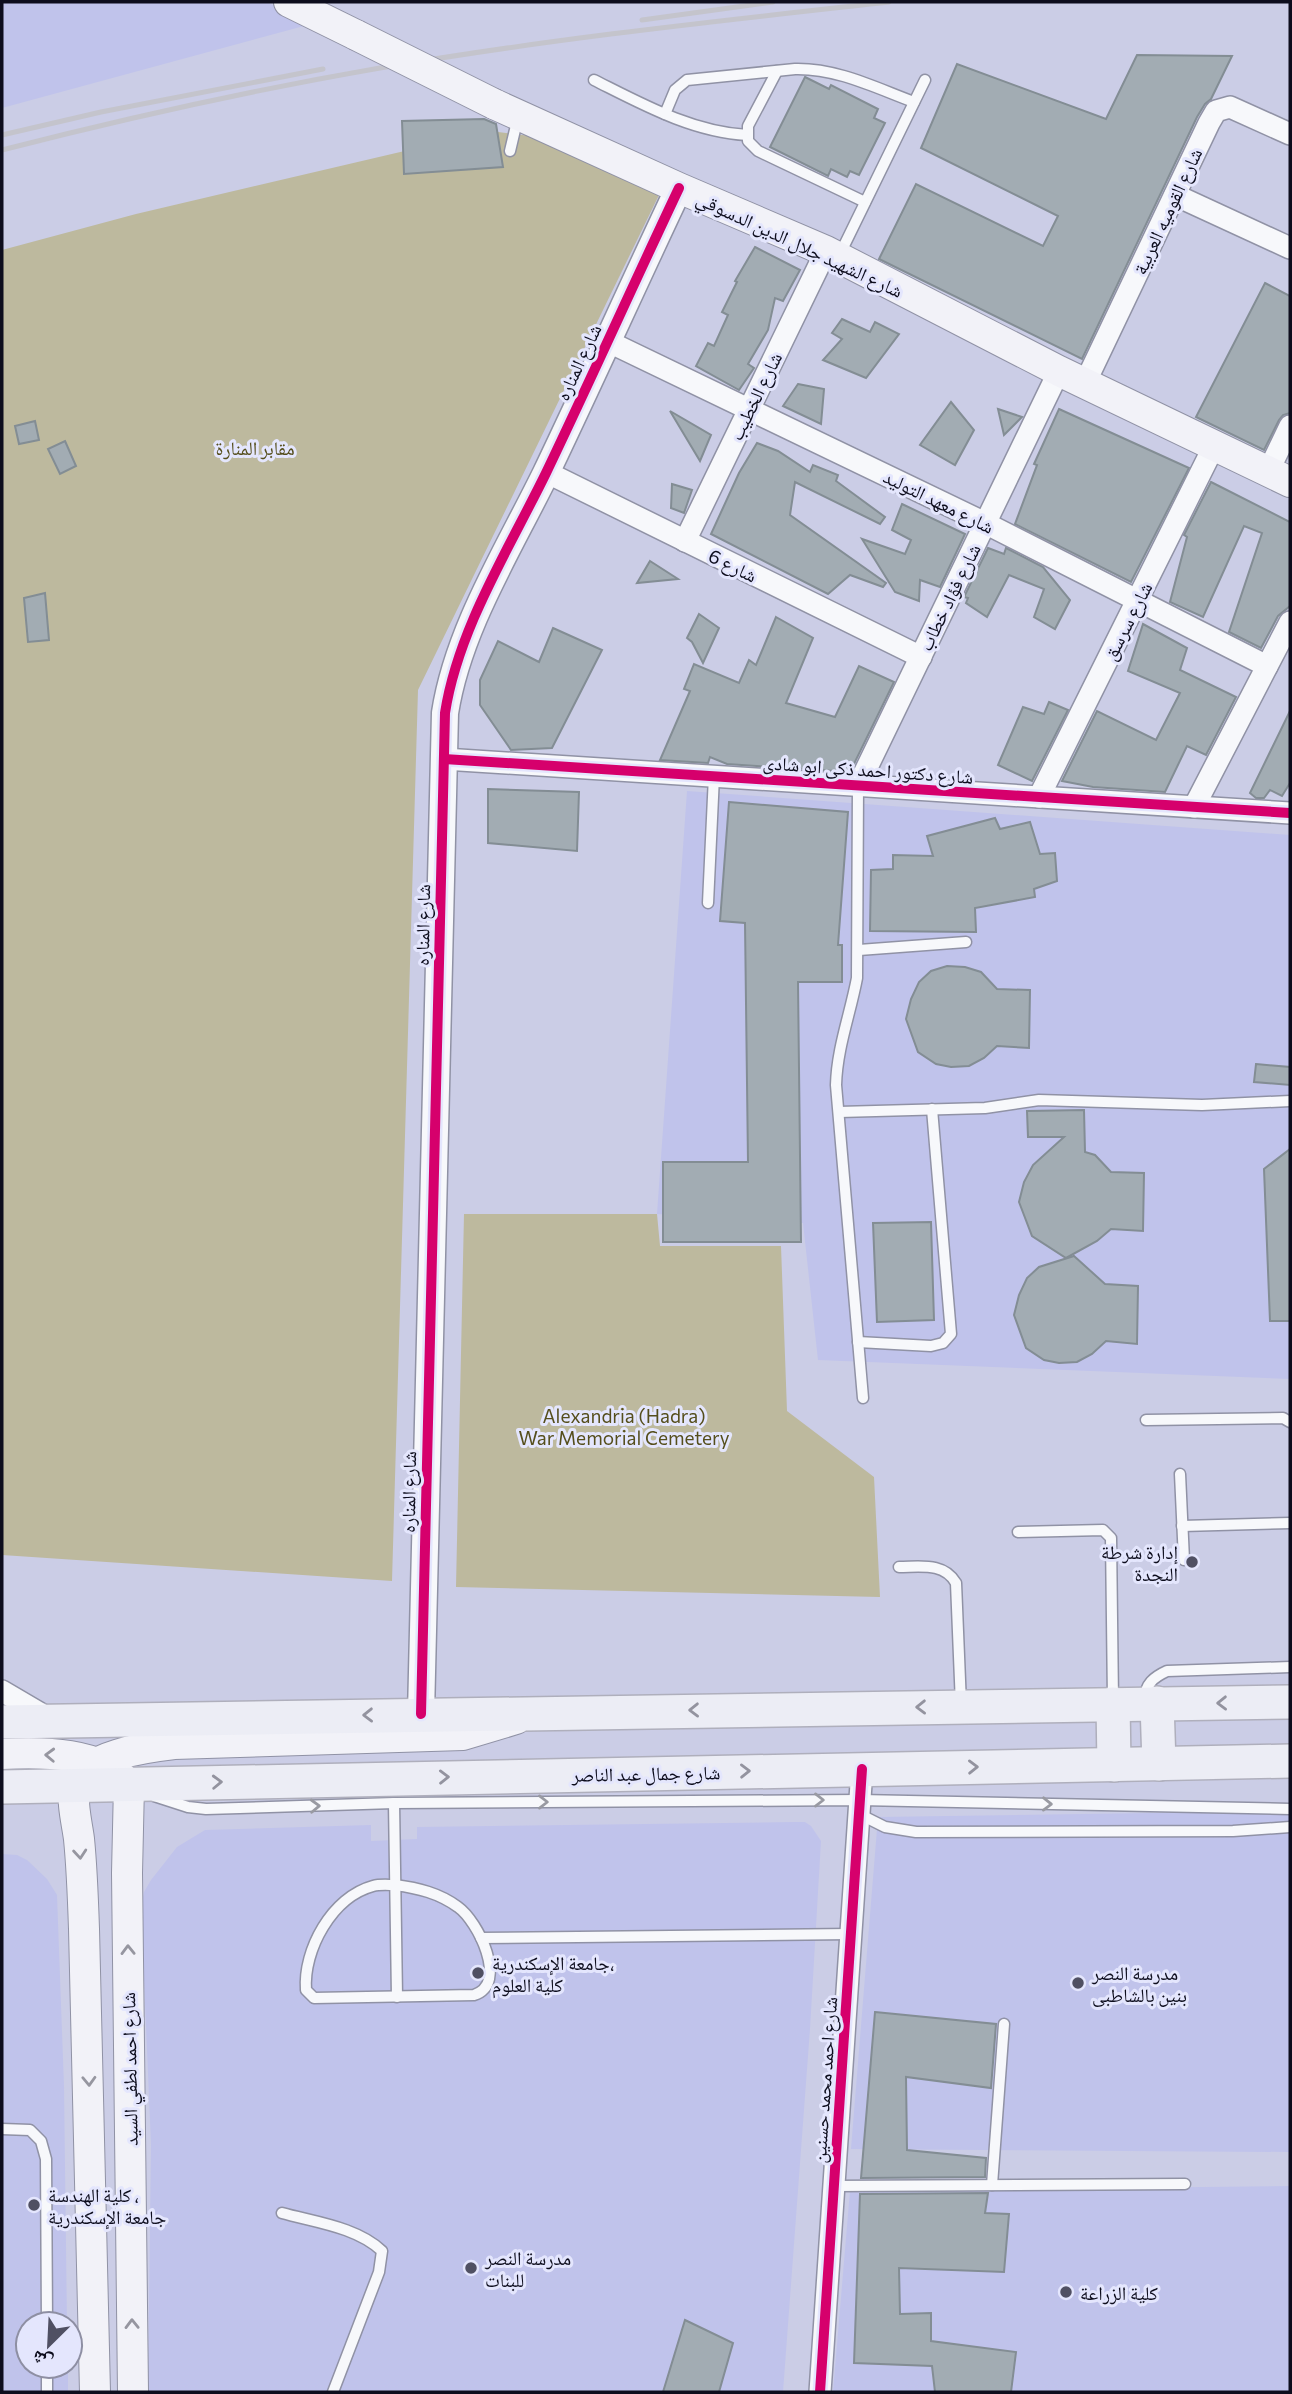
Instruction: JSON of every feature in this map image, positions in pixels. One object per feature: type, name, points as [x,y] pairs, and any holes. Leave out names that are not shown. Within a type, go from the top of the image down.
[{"type":"main road","name":"شارع الشهيد جلال الدين الدسوقي","points":[[299,4],[506,109],[832,254],[1072,377],[1279,477]]},
{"type":"main road","points":[[2,1722],[1290,1702]]},
{"type":"main road","points":[[1139,1704],[1159,1763]]},
{"type":"main road","points":[[1114,1765],[1139,1704]]},
{"type":"main road","points":[[75,1786],[83,1774],[121,1752],[174,1744],[463,1735],[503,1724],[531,1712]]},
{"type":"main road","points":[[2,1755],[68,1756],[98,1763],[121,1776],[129,1785]]},
{"type":"main road","name":"شارع جمال عبد الناصر","points":[[2,1787],[129,1785],[860,1795],[1114,1765],[1290,1762]]},
{"type":"main road","name":"شارع احمد لطفي السيد","points":[[129,1785],[127,1873],[133,2392]]},
{"type":"main road","name":"شارع احمد لطفي السيد","points":[[75,1786],[82,1884],[90,2103],[95,2392]]},
{"type":"street","name":"شارع القوميه العربية","points":[[1072,377],[1175,195],[1216,111],[1230,107],[1290,134]]},
{"type":"street","name":"شارع المناره","points":[[421,1714],[445,713],[460,649],[679,188]]},
{"type":"street","points":[[1175,195],[1290,248]]},
{"type":"street","name":"شارع الخطيب","points":[[684,541],[749,409],[832,254]]},
{"type":"street","name":"شارع معهد التوليد","points":[[607,341],[985,523],[1267,666]]},
{"type":"street","name":"شارع فؤاد خطاب","points":[[858,786],[985,523],[1072,377]]},
{"type":"street","points":[[1279,477],[1290,426]]},
{"type":"street","name":"شارع سرسق","points":[[1039,797],[1214,446]]},
{"type":"street","name":"شارع 6","points":[[546,472],[920,657]]},
{"type":"street","points":[[1194,807],[1290,622]]},
{"type":"street","name":"شارع دكتور احمد ذكى ابو شادى","points":[[444,759],[1290,813]]},
{"type":"street","points":[[2,1691],[52,1721]]},
{"type":"street","name":"شارع احمد محمد حسنين","points":[[820,2392],[860,1795]]},
{"type":"lane","points":[[665,114],[675,90],[687,80],[812,69],[831,72],[914,102]]},
{"type":"lane","points":[[777,71],[748,126],[748,141],[758,150],[865,202]]},
{"type":"lane","points":[[594,79],[665,114],[713,131],[747,135]]},
{"type":"lane","points":[[832,254],[865,202],[925,80]]},
{"type":"lane","points":[[506,109],[510,150]]},
{"type":"lane","points":[[708,903],[714,776]]},
{"type":"lane","points":[[858,786],[857,978],[852,1007],[837,1058],[839,1112],[863,1398]]},
{"type":"lane","points":[[859,950],[966,942]]},
{"type":"lane","points":[[839,1112],[985,1108],[1039,1100],[1202,1105],[1290,1101]]},
{"type":"lane","points":[[858,1342],[931,1346],[943,1343],[951,1334],[932,1109]]},
{"type":"lane","points":[[1146,1420],[1283,1418],[1290,1422]]},
{"type":"lane","points":[[1180,1474],[1184,1560]]},
{"type":"lane","points":[[1182,1526],[1290,1523]]},
{"type":"lane","points":[[1018,1532],[1103,1531],[1111,1538],[1139,1704]]},
{"type":"lane","points":[[899,1567],[942,1569],[951,1574],[956,1583],[961,1707]]},
{"type":"lane","points":[[1139,1704],[1150,1683],[1157,1675],[1167,1671],[1290,1667]]},
{"type":"lane","points":[[129,1785],[171,1802],[206,1809],[860,1795],[1290,1809]]},
{"type":"lane","points":[[860,1795],[885,1827],[916,1832],[1233,1832],[1290,1826]]},
{"type":"lane","points":[[394,1803],[397,1997]]},
{"type":"lane","points":[[395,1885],[438,1894],[461,1908],[478,1930],[488,1955],[489,1982],[481,1993],[474,1995],[314,1998],[306,1990],[305,1978],[311,1949],[325,1923],[346,1901],[372,1886],[395,1885]]},
{"type":"lane","points":[[481,1938],[851,1934]]},
{"type":"lane","points":[[992,2185],[1004,2024]]},
{"type":"lane","points":[[2,2129],[30,2130],[41,2141],[46,2159],[47,2310]]},
{"type":"lane","points":[[834,2186],[1185,2184]]},
{"type":"lane","points":[[282,2213],[351,2233],[372,2241],[382,2251],[379,2272],[334,2392]]},
{"type":"shaded area","points":[[2,2],[266,2],[315,23],[2,108]]},
{"type":"shaded area","points":[[687,791],[1290,835],[1290,1379],[818,1360],[803,1223],[657,1214]]},
{"type":"shaded area","name":"مدرسة النصر بنين بالشاطبى","points":[[1290,1811],[1290,2152],[851,2149],[878,1817]]},
{"type":"shaded area","points":[[805,1822],[821,1841],[783,2392],[148,2392],[151,2144],[141,1908],[144,1892],[151,1880],[177,1847],[205,1830],[371,1825],[371,1841],[417,1839],[417,1827]]},
{"type":"shaded area","name":"كلية الهندسة ، جامعة الإسكندرية","points":[[2,1854],[17,1855],[27,1860],[47,1879],[57,1895],[64,2086],[67,2310],[14,2310],[14,2380],[68,2380],[68,2392],[2,2392]]},
{"type":"shaded area","name":"كلية الزراعة","points":[[1290,2186],[1290,2392],[833,2392],[850,2191]]},
{"type":"green space","name":"مقابر المنارة","points":[[490,131],[555,139],[659,195],[418,690],[392,1581],[2,1555],[2,250],[136,214]]},
{"type":"green space","name":"Alexandria (Hadra) War Memorial Cemetery","points":[[464,1214],[657,1214],[660,1246],[781,1246],[787,1411],[874,1477],[880,1597],[456,1587]]},
{"type":"building","points":[[1137,55],[1232,56],[1211,99],[1197,117],[1082,359],[879,259],[916,184],[1043,246],[1058,216],[921,148],[957,64],[1106,119]]},
{"type":"building","points":[[805,77],[829,89],[831,85],[878,109],[874,118],[885,123],[859,175],[850,171],[847,177],[831,169],[828,176],[770,147]]},
{"type":"building","points":[[484,119],[496,124],[503,167],[404,174],[402,121]]},
{"type":"building","points":[[755,247],[800,270],[783,301],[775,298],[768,330],[748,364],[754,368],[739,390],[696,366],[708,343],[714,346],[728,315],[722,312],[737,282],[735,281]]},
{"type":"building","points":[[1265,283],[1290,296],[1290,413],[1279,420],[1264,450],[1196,417]]},
{"type":"building","points":[[842,319],[870,332],[875,322],[899,334],[866,378],[823,360],[842,339],[832,333]]},
{"type":"building","points":[[798,384],[824,389],[821,424],[783,406]]},
{"type":"building","points":[[951,402],[974,430],[955,465],[920,445]]},
{"type":"building","points":[[998,409],[1022,417],[1004,435]]},
{"type":"building","points":[[1059,409],[1189,468],[1131,582],[1015,524],[1037,465],[1034,464]]},
{"type":"building","points":[[670,411],[711,435],[700,461]]},
{"type":"building","points":[[35,421],[39,440],[19,444],[15,426]]},
{"type":"building","points":[[65,441],[76,466],[60,474],[48,449]]},
{"type":"building","points":[[757,443],[778,451],[810,472],[813,465],[838,475],[836,481],[885,517],[880,524],[795,482],[790,515],[886,583],[883,587],[850,575],[828,594],[711,534],[739,473]]},
{"type":"building","points":[[1211,482],[1290,522],[1290,606],[1278,616],[1261,648],[1229,632],[1262,533],[1244,526],[1203,617],[1170,602],[1187,537],[1184,535]]},
{"type":"building","points":[[672,484],[692,490],[684,513],[671,508]]},
{"type":"building","points":[[902,504],[965,534],[940,587],[920,580],[919,601],[895,592],[862,539],[905,554],[911,540],[892,530]]},
{"type":"building","points":[[988,548],[1004,554],[1006,548],[1043,567],[1070,600],[1055,629],[1034,617],[1044,589],[1009,575],[987,617],[966,603],[968,598],[964,597]]},
{"type":"building","points":[[650,561],[678,579],[637,583]]},
{"type":"building","points":[[45,593],[49,640],[28,642],[24,598]]},
{"type":"building","points":[[699,614],[719,628],[703,663],[687,638]]},
{"type":"building","points":[[776,617],[813,638],[786,703],[835,717],[859,666],[894,682],[850,772],[727,764],[710,757],[708,763],[660,760],[690,691],[684,689],[694,664],[739,683],[749,660],[756,665]]},
{"type":"building","points":[[1143,624],[1187,648],[1180,670],[1236,697],[1206,755],[1187,746],[1165,792],[1093,787],[1062,781],[1097,711],[1156,740],[1180,693],[1128,671]]},
{"type":"building","points":[[553,628],[602,650],[552,748],[511,750],[480,705],[480,680],[498,641],[539,662]]},
{"type":"building","points":[[1049,702],[1068,710],[1032,781],[998,765],[1023,707],[1044,714]]},
{"type":"building","points":[[1290,711],[1290,783],[1282,796],[1270,790],[1264,798],[1256,798],[1250,793]]},
{"type":"building","points":[[488,789],[579,792],[577,851],[488,843]]},
{"type":"building","points":[[729,802],[848,812],[838,945],[842,945],[842,982],[798,982],[801,1242],[663,1242],[663,1162],[748,1162],[745,923],[720,921]]},
{"type":"building","points":[[995,818],[1000,829],[1030,822],[1040,854],[1055,853],[1057,881],[1034,889],[1035,897],[975,908],[976,932],[870,931],[871,870],[893,869],[893,855],[933,856],[927,836]]},
{"type":"building","points":[[947,966],[965,967],[981,972],[997,989],[1030,990],[1029,1048],[997,1046],[984,1058],[969,1066],[951,1067],[936,1064],[918,1052],[906,1019],[911,999],[919,982],[931,971]]},
{"type":"building","points":[[1256,1064],[1290,1067],[1290,1085],[1254,1082]]},
{"type":"building","points":[[1084,1110],[1085,1152],[1095,1155],[1111,1172],[1144,1173],[1143,1231],[1111,1229],[1097,1241],[1066,1258],[1032,1236],[1019,1202],[1024,1182],[1033,1165],[1064,1137],[1028,1137],[1027,1111]]},
{"type":"building","points":[[1290,1149],[1290,1321],[1270,1321],[1264,1169]]},
{"type":"building","points":[[931,1222],[934,1320],[877,1322],[873,1223]]},
{"type":"building","points":[[1074,1256],[1105,1284],[1138,1286],[1137,1344],[1106,1341],[1092,1354],[1077,1362],[1044,1360],[1026,1348],[1014,1315],[1019,1295],[1027,1278],[1039,1267]]},
{"type":"building","points":[[875,2012],[996,2024],[991,2088],[906,2077],[907,2150],[986,2158],[985,2177],[861,2178]]},
{"type":"building","points":[[988,2193],[985,2213],[1009,2214],[1004,2272],[899,2268],[900,2314],[931,2313],[931,2341],[1016,2352],[1011,2392],[935,2392],[932,2366],[854,2363],[860,2194]]},
{"type":"building","points":[[685,2320],[733,2343],[719,2392],[663,2392]]},
{"type":"railway","points":[[642,20],[773,2]]},
{"type":"railway","points":[[2,150],[190,105],[380,68],[570,39],[889,2]]},
{"type":"railway","points":[[2,135],[101,112],[323,69]]},
{"type":"cycle path","points":[[421,1714],[445,713],[461,651],[486,590],[546,473],[679,188]]},
{"type":"cycle path","points":[[444,759],[1290,813]]},
{"type":"cycle path","points":[[820,2392],[862,1769]]},
{"type":"place","name":"إدارة شرطة النجدة","points":[[1192,1562]]},
{"type":"place","name":"جامعة الإسكندرية، كلية العلوم","points":[[478,1973]]},
{"type":"place","name":"مدرسة النصر بنين بالشاطبى","points":[[1078,1983]]},
{"type":"place","name":"كلية الهندسة ، جامعة الإسكندرية","points":[[34,2205]]},
{"type":"place","name":"مدرسة النصر للبنات","points":[[471,2268]]},
{"type":"place","name":"كلية الزراعة","points":[[1066,2292]]}]
